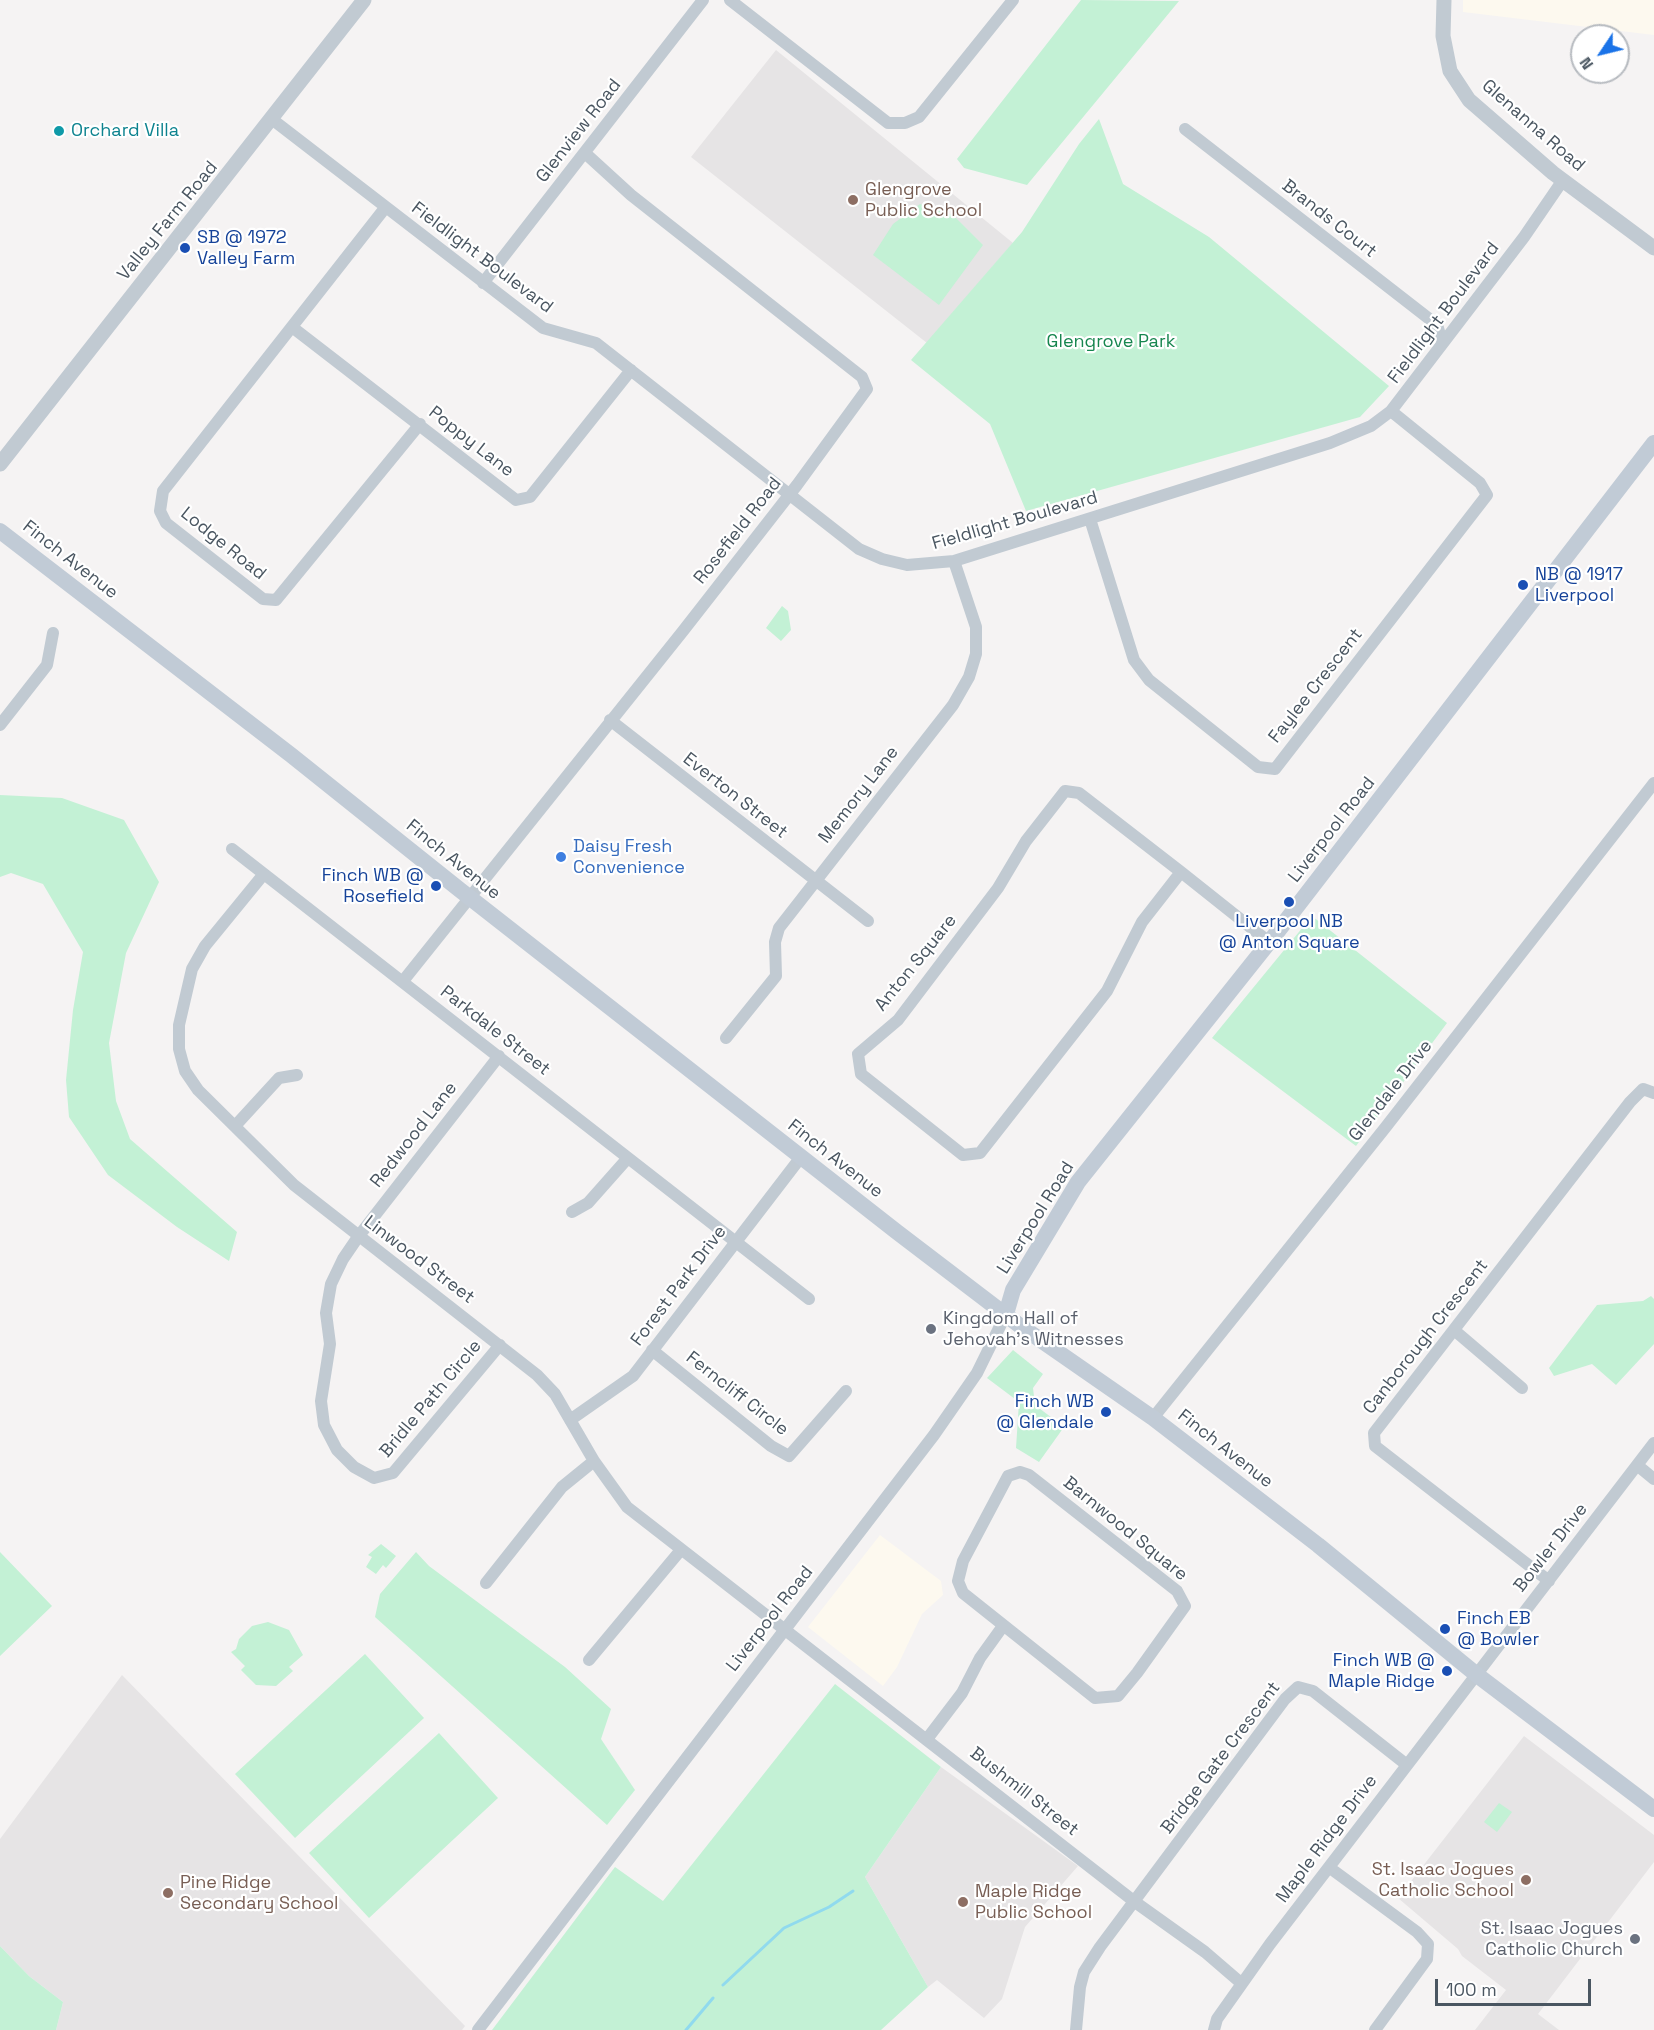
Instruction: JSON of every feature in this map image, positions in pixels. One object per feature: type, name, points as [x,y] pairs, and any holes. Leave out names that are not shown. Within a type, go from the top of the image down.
[{"type":"main road","name":"Liverpool Road","points":[[1006,1314],[1013,1290],[1078,1182],[1269,942],[1654,443]]},
{"type":"main road","name":"Finch Avenue","points":[[0,531],[291,755],[801,1157],[1006,1314],[1154,1418],[1318,1545],[1477,1675],[1654,1809]]},
{"type":"street","name":"Valley Farm Road","points":[[0,465],[273,120],[364,0]]},
{"type":"street","name":"Glenview Road","points":[[483,283],[703,0]]},
{"type":"street","points":[[730,0],[888,123],[904,123],[919,117],[1013,0]]},
{"type":"street","name":"Glenanna Road","points":[[1444,0],[1443,36],[1450,71],[1470,100],[1563,180],[1654,248]]},
{"type":"street","name":"Fieldlight Boulevard","points":[[273,120],[543,328],[596,343],[859,549],[882,560],[907,565],[954,561],[1330,443],[1371,426],[1391,411],[1524,237],[1563,180]]},
{"type":"street","name":"Brands Court","points":[[1185,129],[1432,321],[1442,342]]},
{"type":"street","name":"Rosefield Road","points":[[403,981],[683,631],[867,389],[862,377],[631,195],[585,153]]},
{"type":"street","name":"Lodge Road","points":[[385,208],[163,491],[160,511],[166,523],[263,599],[276,600],[420,424]]},
{"type":"street","name":"Poppy Lane","points":[[292,327],[516,500],[530,497],[631,370]]},
{"type":"street","name":"Faylee Crescent","points":[[1090,519],[1134,660],[1149,680],[1258,767],[1275,769],[1487,495],[1480,483],[1391,411]]},
{"type":"street","name":"Memory Lane","points":[[726,1038],[776,976],[775,942],[779,928],[953,705],[969,677],[975,654],[976,627],[954,561]]},
{"type":"street","points":[[0,725],[47,664],[53,633]]},
{"type":"street","name":"Everton Street","points":[[610,720],[868,921]]},
{"type":"street","name":"Glendale Drive","points":[[1154,1418],[1385,1128],[1654,783]]},
{"type":"street","name":"Anton Square","points":[[1181,872],[1142,922],[1107,991],[980,1153],[963,1155],[861,1074],[858,1054],[898,1020],[998,888],[1026,841],[1065,791],[1079,793],[1181,872],[1269,942]]},
{"type":"street","name":"Parkdale Street","points":[[232,849],[499,1056],[627,1159],[668,1186],[735,1241]]},
{"type":"street","name":"Linwood Street","points":[[263,875],[205,946],[192,969],[179,1025],[179,1049],[185,1071],[198,1090],[294,1185],[537,1375],[555,1394],[594,1461],[627,1507],[680,1551],[786,1630]]},
{"type":"street","name":"Redwood Lane","points":[[358,1237],[499,1056]]},
{"type":"street","points":[[235,1126],[279,1078],[297,1075]]},
{"type":"street","name":"Canborough Crescent","points":[[1549,1581],[1375,1446],[1374,1433],[1630,1102],[1643,1089],[1654,1093]]},
{"type":"street","name":"Forest Park Drive","points":[[570,1420],[633,1376],[801,1157]]},
{"type":"street","points":[[572,1212],[588,1203],[627,1159]]},
{"type":"street","name":"Bridle Path Circle","points":[[358,1237],[343,1259],[331,1284],[326,1313],[330,1344],[321,1401],[324,1425],[337,1450],[354,1467],[374,1478],[393,1473],[500,1345]]},
{"type":"street","points":[[735,1241],[809,1299]]},
{"type":"street","name":"Liverpool Road","points":[[478,2030],[934,1435],[977,1373],[1006,1314]]},
{"type":"street","points":[[1454,1330],[1522,1388]]},
{"type":"street","name":"Ferncliff Circle","points":[[652,1350],[771,1446],[789,1456],[846,1391]]},
{"type":"street","name":"Bowler Drive","points":[[1477,1675],[1654,1443]]},
{"type":"street","points":[[486,1583],[562,1487],[594,1461]]},
{"type":"street","points":[[1637,1466],[1654,1479]]},
{"type":"street","name":"Barnwood Square","points":[[1020,1472],[1029,1475],[1178,1591],[1185,1606],[1118,1696],[1106,1699],[1095,1698],[1003,1626],[963,1593],[958,1581],[963,1561],[1008,1476],[1020,1472]]},
{"type":"street","points":[[589,1660],[680,1551]]},
{"type":"street","points":[[927,1739],[962,1694],[980,1659],[1003,1626]]},
{"type":"street","name":"Bushmill Street","points":[[786,1630],[1135,1902],[1205,1952],[1241,1983]]},
{"type":"street","name":"Maple Ridge Drive","points":[[1214,2030],[1218,2019],[1241,1983],[1477,1675]]},
{"type":"street","name":"Bridge Gate Crescent","points":[[1135,1902],[1285,1699],[1298,1687],[1313,1691],[1407,1765]]},
{"type":"street","points":[[1330,1868],[1417,1932],[1428,1944],[1426,1959],[1375,2030]]},
{"type":"street","points":[[1076,2030],[1080,1987],[1084,1972],[1135,1902]]},
{"type":"shaded area","points":[[1463,0],[1654,0],[1654,35],[1630,32],[1630,24],[1570,25],[1463,12]]},
{"type":"shaded area","name":"Glengrove Public School","points":[[776,50],[1013,243],[927,343],[691,157]]},
{"type":"shaded area","points":[[880,1535],[941,1581],[943,1595],[922,1614],[897,1667],[883,1686],[808,1627]]},
{"type":"shaded area","name":"Pine Ridge Secondary School","points":[[122,1675],[465,2026],[462,2030],[56,2030],[63,2002],[29,1976],[0,1946],[0,1839]]},
{"type":"shaded area","name":"St. Isaac Jogues Catholic School","points":[[1524,1736],[1654,1835],[1654,1862],[1538,2014],[1559,2030],[1475,2030],[1506,1990],[1462,1956],[1458,1949],[1398,1898]]},
{"type":"shaded area","name":"Maple Ridge Public School","points":[[941,1767],[1078,1866],[1025,1927],[1002,1999],[984,2018],[937,1980],[928,1987],[865,1877]]},
{"type":"green space","points":[[1081,0],[1179,1],[1027,185],[964,168],[957,159]]},
{"type":"green space","name":"Glengrove Park","points":[[1099,119],[1123,184],[1209,237],[1389,386],[1360,417],[1026,511],[990,424],[911,360],[1022,232],[1079,144]]},
{"type":"green space","points":[[920,204],[953,215],[983,245],[939,305],[873,255],[893,224]]},
{"type":"green space","points":[[782,606],[788,611],[791,630],[781,641],[766,628]]},
{"type":"green space","points":[[0,795],[62,798],[124,820],[159,882],[126,953],[109,1043],[116,1101],[130,1139],[237,1232],[229,1261],[177,1227],[108,1175],[69,1117],[66,1080],[73,1010],[83,952],[43,884],[11,873],[0,877]]},
{"type":"green space","points":[[1312,916],[1447,1023],[1356,1146],[1212,1038]]},
{"type":"green space","points":[[1651,1296],[1654,1299],[1654,1344],[1616,1385],[1592,1364],[1554,1376],[1549,1368],[1597,1305],[1643,1301]]},
{"type":"green space","points":[[1013,1350],[1043,1374],[1033,1388],[1035,1405],[1064,1427],[1039,1462],[1016,1448],[1019,1402],[987,1378]]},
{"type":"green space","points":[[381,1544],[396,1556],[386,1568],[383,1565],[376,1574],[366,1567],[372,1557],[368,1555]]},
{"type":"green space","points":[[0,1552],[52,1606],[0,1656]]},
{"type":"green space","points":[[416,1552],[429,1566],[565,1667],[611,1709],[601,1739],[635,1790],[607,1825],[375,1617],[380,1594]]},
{"type":"green space","points":[[268,1622],[289,1630],[303,1655],[289,1667],[293,1671],[276,1686],[256,1685],[241,1670],[245,1666],[231,1652],[236,1649],[239,1639],[252,1626]]},
{"type":"green space","points":[[365,1654],[424,1718],[295,1838],[235,1774]]},
{"type":"green space","points":[[835,1684],[941,1767],[865,1877],[928,1987],[881,2030],[492,2030],[615,1867],[663,1901]]},
{"type":"green space","points":[[439,1733],[498,1798],[369,1918],[309,1853]]},
{"type":"green space","points":[[1499,1803],[1512,1812],[1497,1832],[1484,1822]]},
{"type":"green space","points":[[0,1946],[29,1976],[63,2002],[56,2030],[0,2030]]},
{"type":"waterway","points":[[723,1985],[784,1928],[829,1907],[853,1891]]},
{"type":"waterway","points":[[686,2030],[713,1998]]},
{"type":"place","name":"Orchard Villa","points":[[59,131]]},
{"type":"place","name":"Glengrove Public School","points":[[853,200]]},
{"type":"place","name":"SB @ 1972 Valley Farm","points":[[185,248]]},
{"type":"place","name":"NB @ 1917 Liverpool","points":[[1523,585]]},
{"type":"place","name":"Daisy Fresh Convenience","points":[[561,857]]},
{"type":"place","name":"Finch WB @ Rosefield","points":[[436,886]]},
{"type":"place","name":"Liverpool NB @ Anton Square","points":[[1289,902]]},
{"type":"place","name":"Kingdom Hall of Jehovah's Witnesses","points":[[931,1329]]},
{"type":"place","name":"Finch WB @ Glendale","points":[[1106,1412]]},
{"type":"place","name":"Finch EB @ Bowler","points":[[1445,1629]]},
{"type":"place","name":"Finch WB @ Maple Ridge","points":[[1447,1671]]},
{"type":"place","name":"St. Isaac Jogues Catholic School","points":[[1526,1880]]},
{"type":"place","name":"Pine Ridge Secondary School","points":[[168,1893]]},
{"type":"place","name":"Maple Ridge Public School","points":[[963,1902]]},
{"type":"place","name":"St. Isaac Jogues Catholic Church","points":[[1635,1939]]}]
